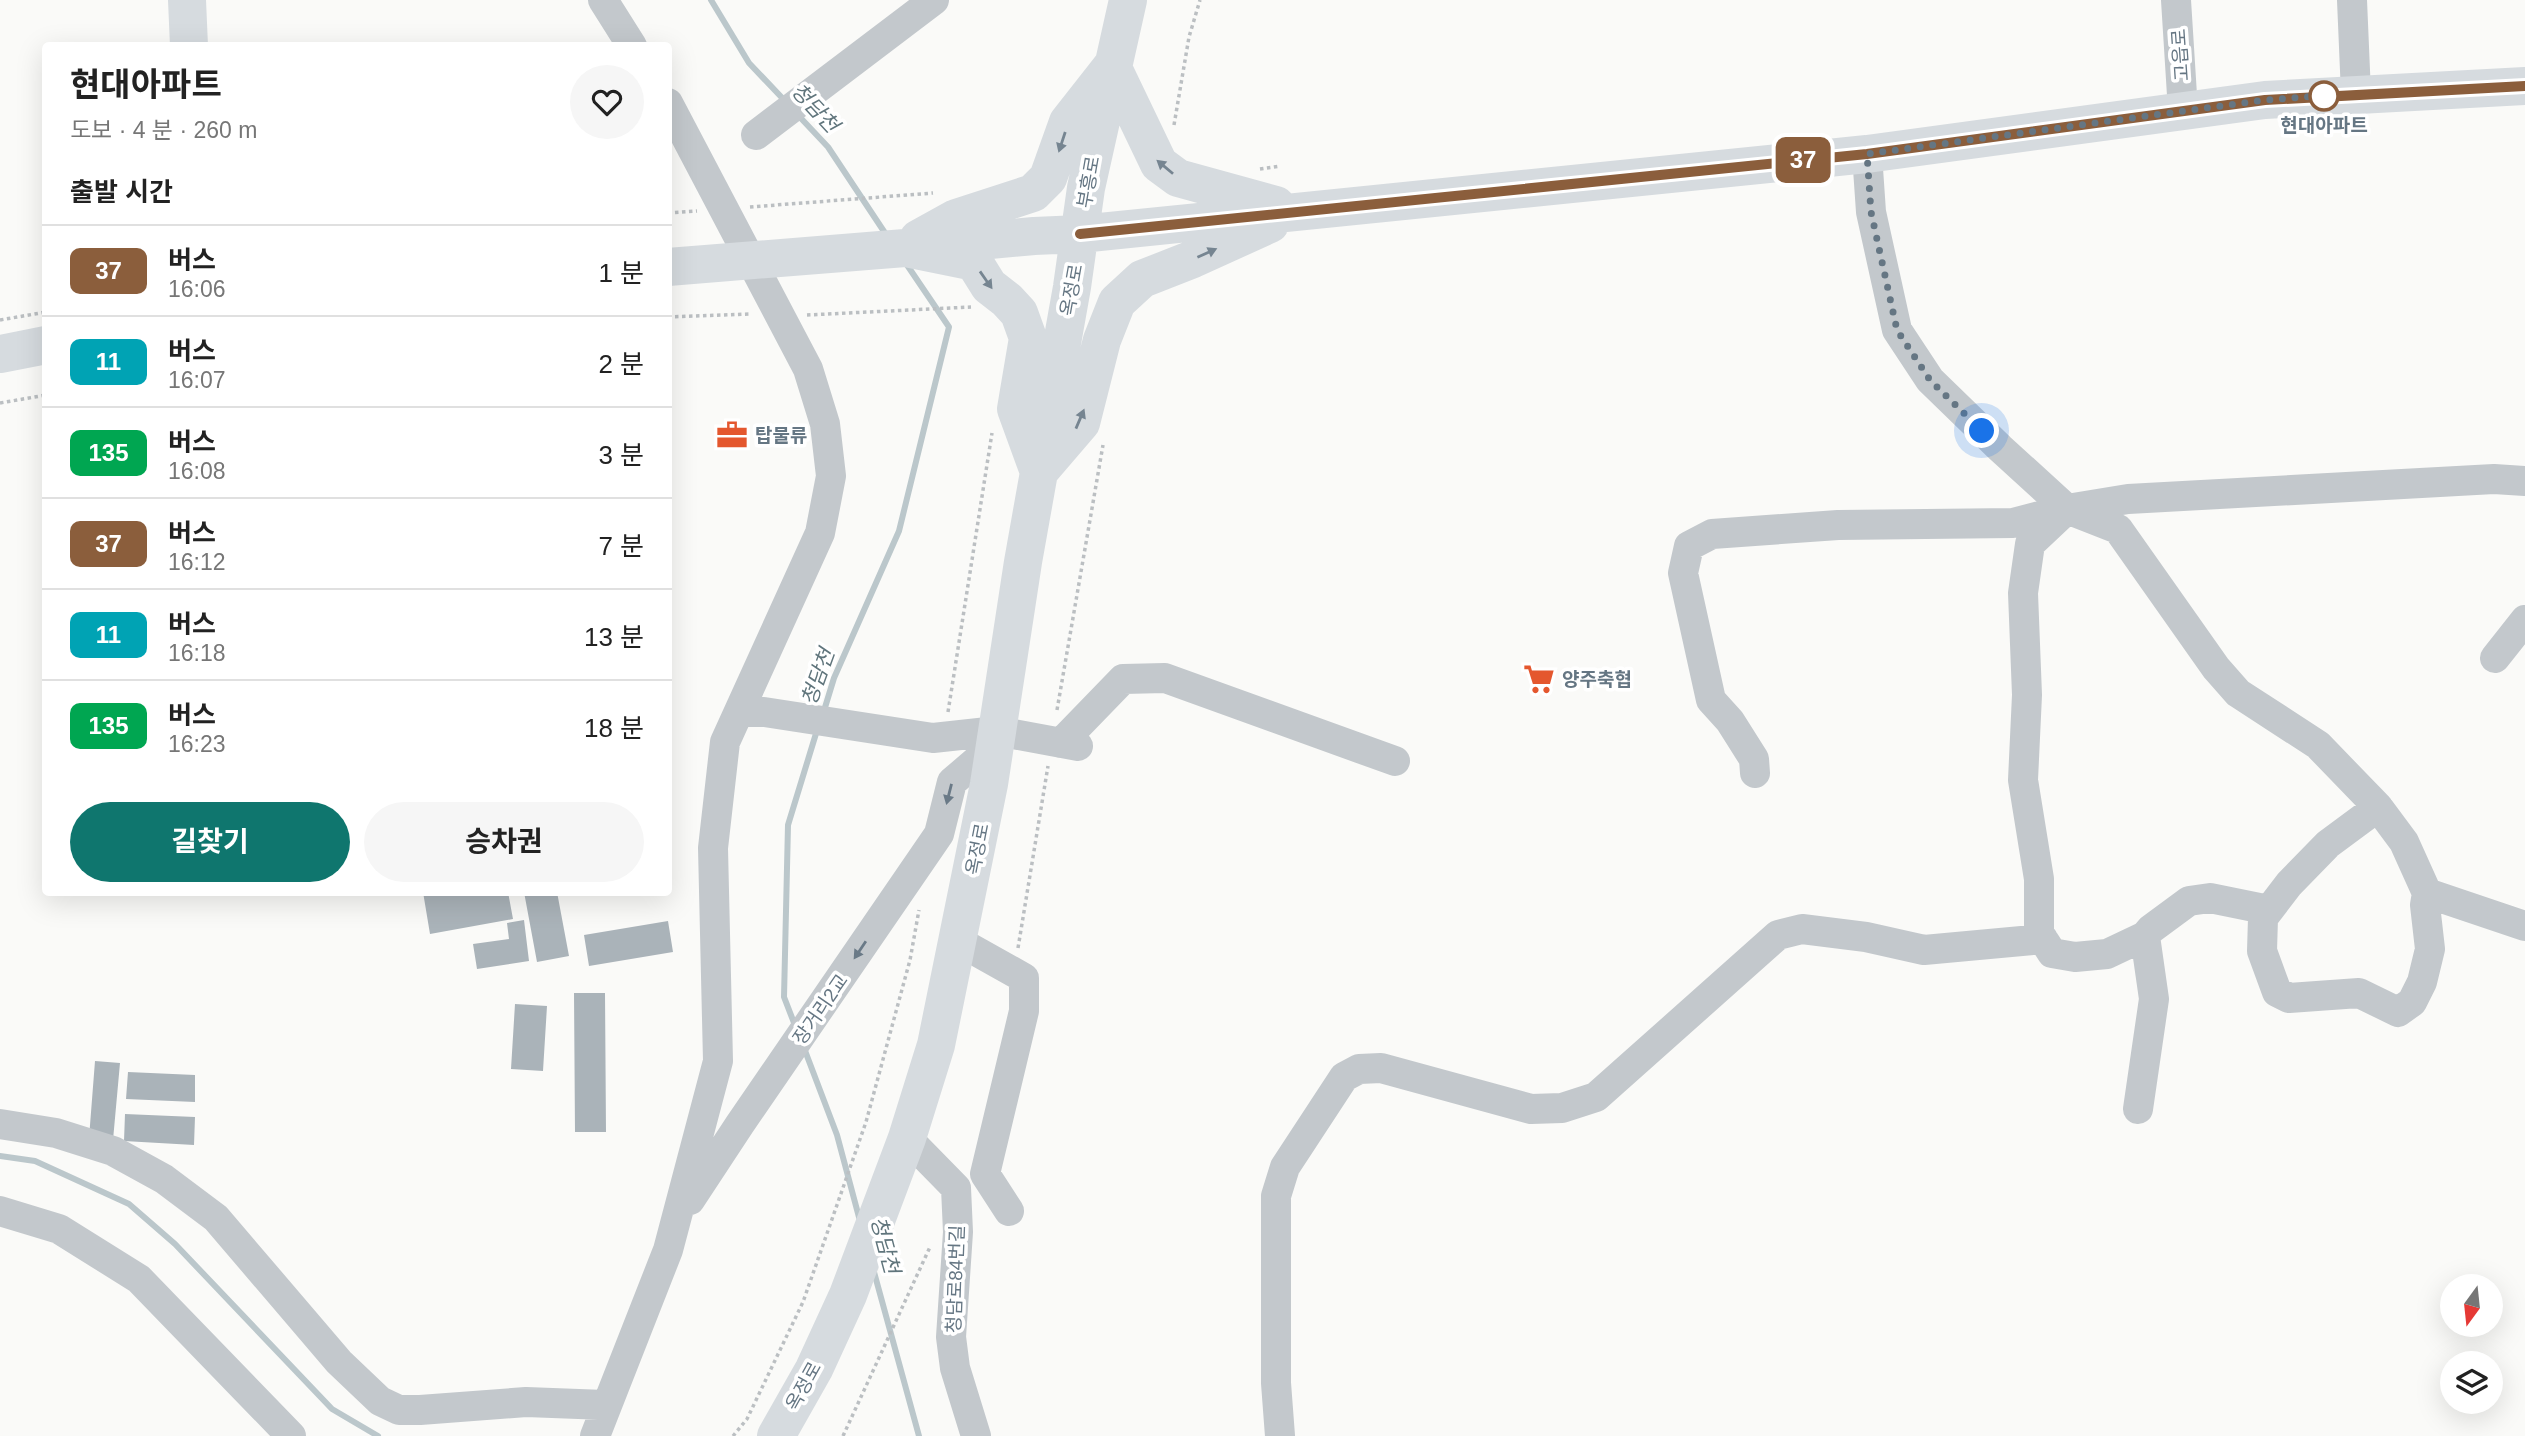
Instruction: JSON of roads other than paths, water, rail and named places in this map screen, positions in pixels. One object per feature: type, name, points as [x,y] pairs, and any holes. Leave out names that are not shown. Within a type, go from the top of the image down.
[{"type":"main road","points":[[187,0],[189,42]]},
{"type":"main road","name":"부흥로","points":[[751,261],[1080,234],[1086,188],[1112,66],[1121,6]]},
{"type":"main road","points":[[905,247],[956,218],[1033,193],[1048,178],[1068,122],[1112,66],[1159,164],[1178,178],[1299,211]]},
{"type":"main road","points":[[1080,234],[1867,154],[2265,100],[2525,86]]},
{"type":"main road","points":[[905,247],[974,262],[989,286],[1019,313],[1028,338],[1016,409],[1039,472],[1082,423],[1102,340],[1117,302],[1130,288],[1142,279],[1299,211]]},
{"type":"main road","name":"옥정로","points":[[776,1436],[814,1368],[848,1295],[902,1150],[936,1045],[989,784],[1080,234]]},
{"type":"main road","points":[[672,267],[751,261]]},
{"type":"street","points":[[603,0],[629,42]]},
{"type":"street","points":[[756,135],[934,0]]},
{"type":"street","name":"고읍로","points":[[2176,0],[2183,111]]},
{"type":"street","points":[[2352,0],[2356,94]]},
{"type":"street","points":[[0,1124],[57,1133],[113,1151],[164,1179],[216,1218],[339,1362],[380,1401],[399,1409],[420,1410],[526,1402],[601,1418],[668,1250],[718,1060],[713,848],[725,742],[751,712],[820,533],[831,476],[825,424],[808,369],[672,111]]},
{"type":"street","points":[[1867,154],[1871,212],[1897,330],[1930,380],[2067,509],[2118,530],[2216,668],[2238,693],[2318,745],[2378,807],[2404,842],[2427,893],[2425,905],[2430,949],[2422,982],[2412,1003],[2398,1012],[2360,993],[2289,998],[2277,992],[2262,951],[2263,918],[2289,884],[2328,844],[2378,807]]},
{"type":"street","points":[[1755,773],[1754,759],[1730,721],[1711,700],[1683,573],[1689,546],[1712,534],[1838,524],[2013,523],[2067,509],[2141,498],[2494,479],[2525,481]]},
{"type":"street","points":[[2067,509],[2031,544],[2023,593],[2027,695],[2022,780],[2039,879],[2039,933],[2052,953],[2075,957],[2107,954],[2145,936],[2189,901],[2210,898],[2269,910]]},
{"type":"street","points":[[2494,658],[2525,620]]},
{"type":"street","points":[[751,712],[933,738],[996,738],[1069,745],[1123,679],[1165,678],[1395,761]]},
{"type":"street","name":"장거리2교","points":[[676,1222],[939,834],[952,782],[996,738]]},
{"type":"street","points":[[2427,893],[2525,926]]},
{"type":"street","points":[[1280,1436],[1276,1383],[1276,1196],[1285,1167],[1345,1077],[1359,1069],[1381,1068],[1531,1109],[1562,1108],[1596,1097],[1778,935],[1802,929],[1866,937],[1924,950],[2043,939]]},
{"type":"street","points":[[2138,1109],[2154,999],[2145,936]]},
{"type":"street","points":[[958,941],[1024,978],[1024,1012],[985,1174],[1009,1211]]},
{"type":"street","name":"청담로84번길","points":[[902,1150],[956,1188],[958,1232],[951,1337],[954,1368],[976,1436]]},
{"type":"street","points":[[0,1211],[59,1229],[139,1279],[291,1436]]},
{"type":"waterway","name":"청담천","points":[[711,0],[749,63],[786,102]]},
{"type":"waterway","name":"청담천","points":[[796,113],[828,147],[887,236]]},
{"type":"waterway","name":"청담천","points":[[823,714],[834,678],[899,531],[949,327],[905,262]]},
{"type":"waterway","name":"청담천","points":[[796,1028],[784,997],[788,825],[818,727]]},
{"type":"waterway","name":"청담천","points":[[804,1048],[837,1135],[860,1221]]},
{"type":"waterway","points":[[0,1156],[35,1161],[129,1204],[175,1244],[332,1409],[378,1436]]},
{"type":"waterway","name":"청담천","points":[[874,1272],[919,1436]]},
{"type":"place","name":"현대아파트","points":[[2324,96]]},
{"type":"place","name":"탑물류","points":[[732,435]]},
{"type":"place","name":"양주축협","points":[[1539,679]]}]
